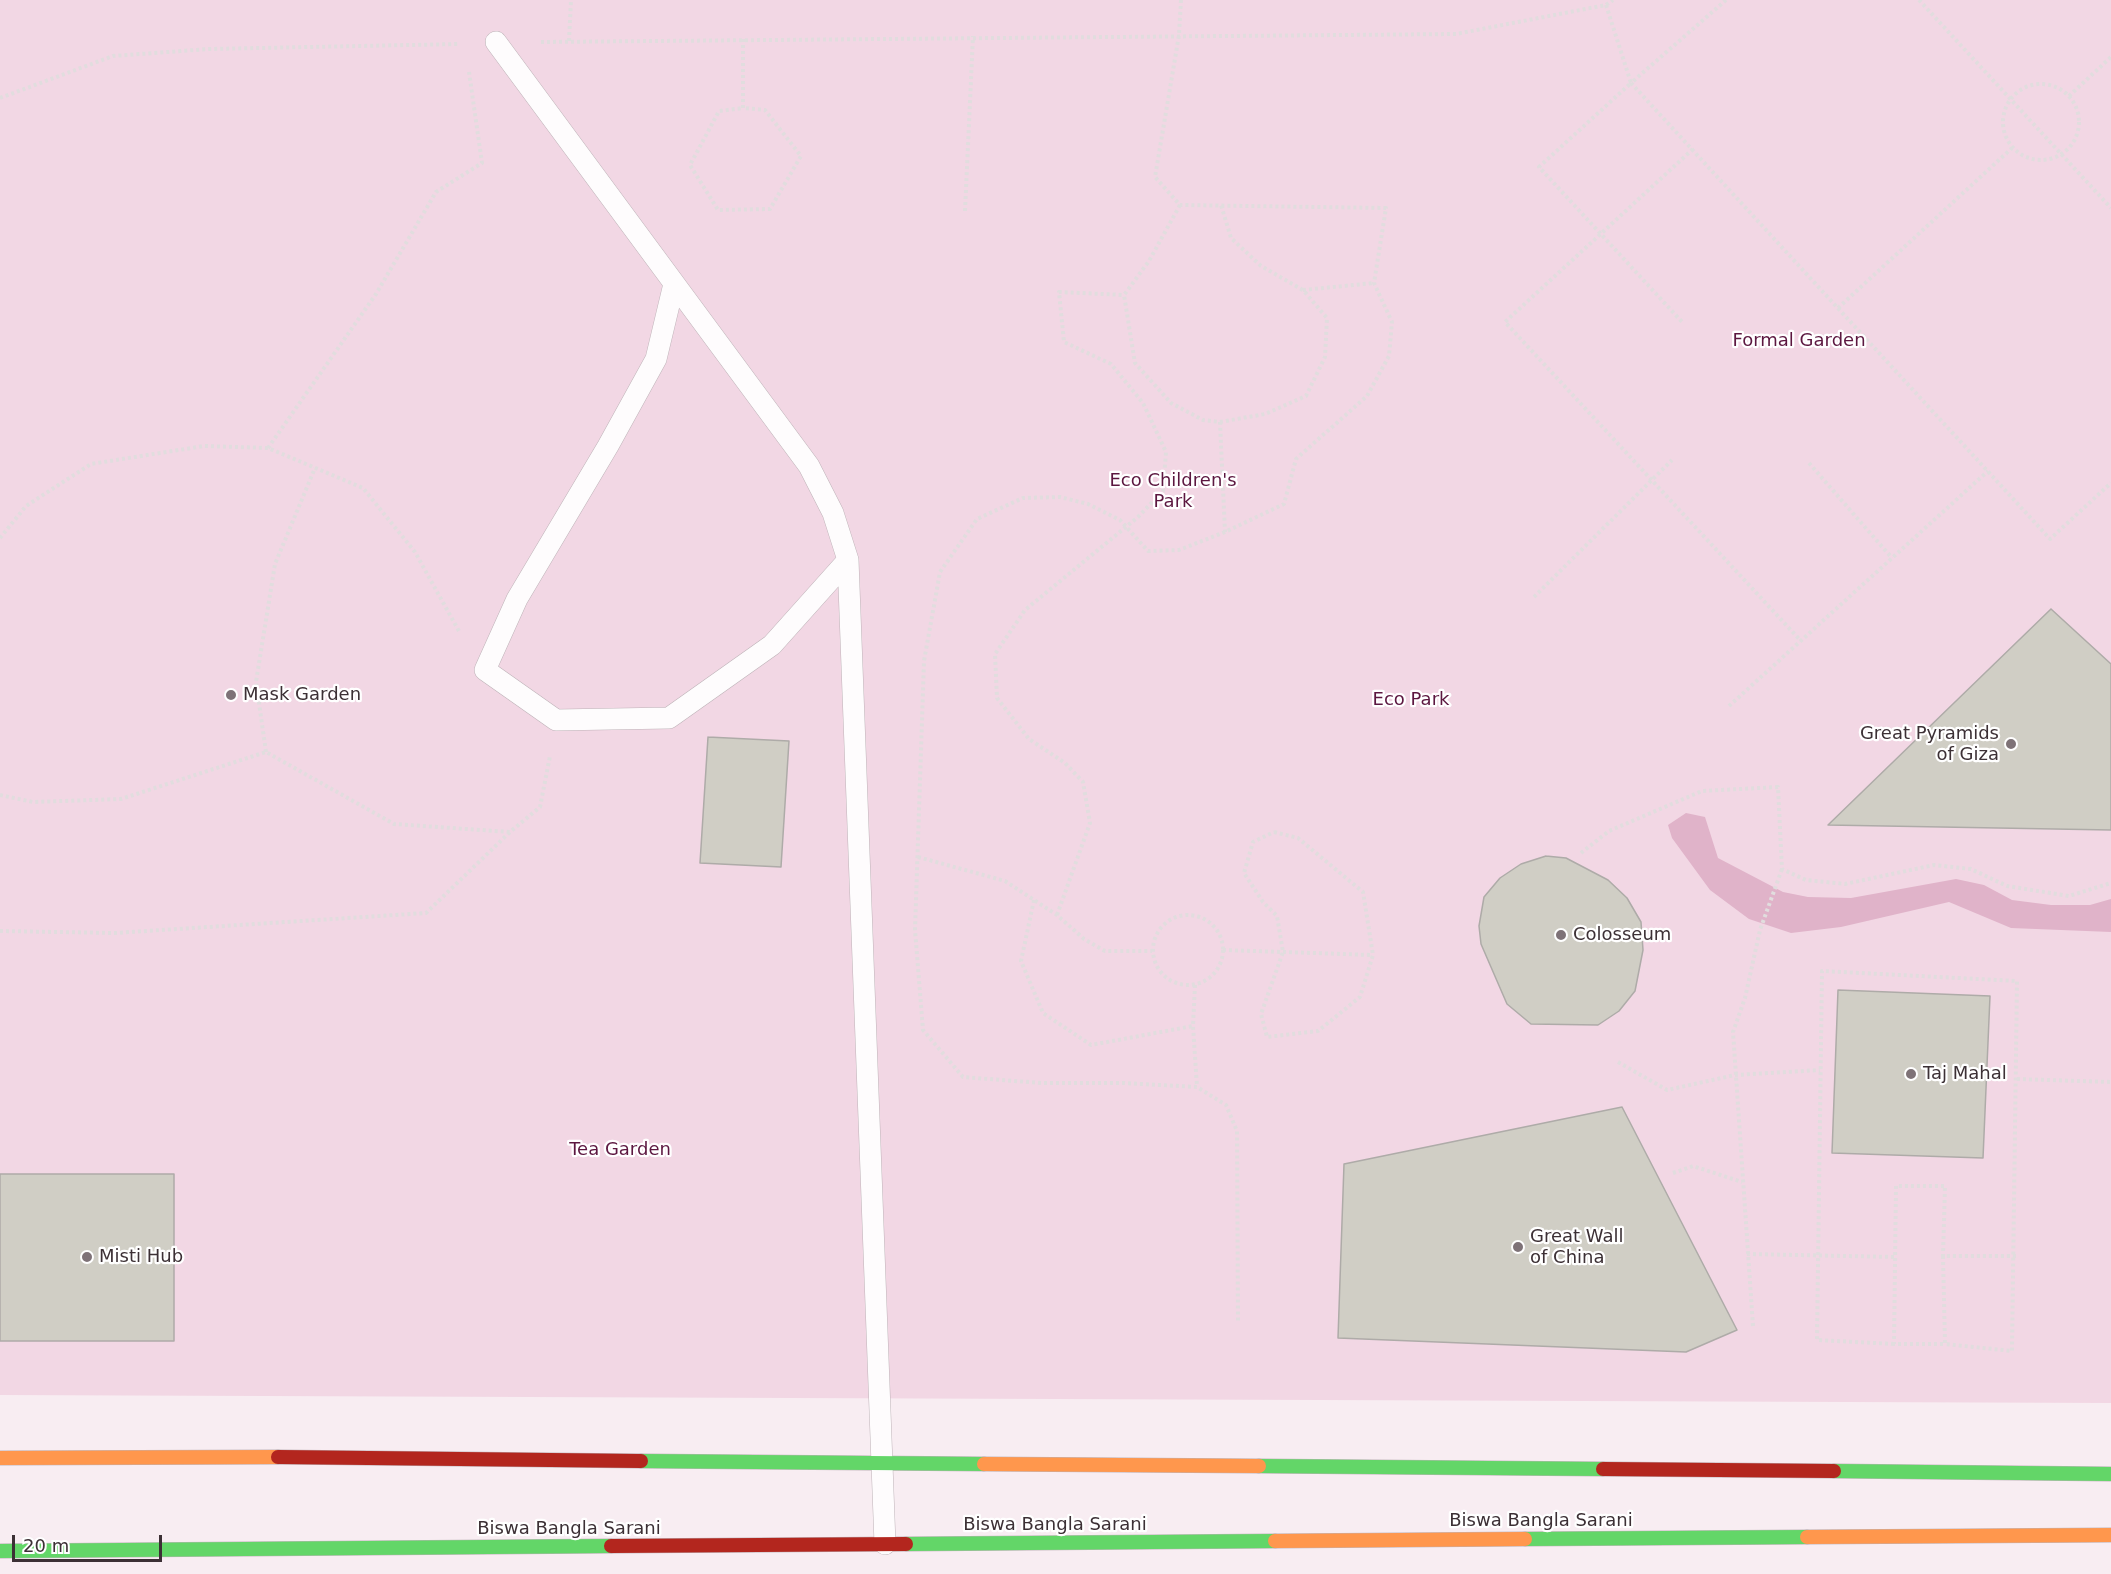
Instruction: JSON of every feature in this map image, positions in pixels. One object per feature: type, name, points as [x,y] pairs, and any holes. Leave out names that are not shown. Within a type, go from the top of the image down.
[{"type":"street","points":[[0,1458],[244,1457],[2111,1474]]},
{"type":"street","name":"Biswa Bangla Sarani","points":[[0,1551],[2111,1535]]},
{"type":"lane","points":[[496,42],[809,466],[833,513],[848,560],[884,1463],[885,1544]]},
{"type":"lane","points":[[674,284],[656,359],[608,446],[517,599],[485,670],[556,720],[669,718],[772,645],[848,560]]},
{"type":"path","points":[[569,41],[571,0]]},
{"type":"path","points":[[1181,0],[1179,35],[1155,177],[1180,205],[1386,208],[1374,284],[1392,322],[1389,356],[1367,396],[1296,459],[1284,504],[1226,532],[1179,550],[1148,551],[1120,520],[1088,504],[1060,497],[1023,498],[977,519],[940,572],[924,661],[915,930],[923,1030],[963,1077],[1041,1083],[1123,1083],[1197,1087],[1226,1105],[1237,1131],[1238,1321]]},
{"type":"path","points":[[0,98],[113,56],[209,49],[496,42],[973,36],[1456,34],[1606,5],[1613,0]]},
{"type":"path","points":[[1683,323],[1539,167],[1726,0]]},
{"type":"path","points":[[1919,0],[2111,207]]},
{"type":"path","points":[[1606,5],[1632,83],[2050,539],[2111,483]]},
{"type":"path","points":[[965,212],[973,36]]},
{"type":"path","points":[[743,39],[743,108]]},
{"type":"path","points":[[268,448],[376,294],[436,192],[482,163],[466,43]]},
{"type":"path","points":[[2068,96],[2111,57]]},
{"type":"path","points":[[2038,83],[2055,86],[2068,96],[2077,110],[2078,128],[2072,144],[2061,154],[2043,160],[2027,157],[2012,148],[2004,133],[2003,116],[2010,99],[2022,88],[2038,83]]},
{"type":"path","points":[[743,108],[765,110],[801,156],[770,209],[718,210],[690,165],[719,111],[743,108]]},
{"type":"path","points":[[1838,308],[2012,148]]},
{"type":"path","points":[[1693,149],[1505,322],[1801,641]]},
{"type":"path","points":[[1180,205],[1149,261],[1124,295],[1135,363],[1171,403],[1203,420],[1220,422],[1265,414],[1306,396],[1325,357],[1327,318],[1303,290],[1261,266],[1231,238],[1221,205]]},
{"type":"path","points":[[1303,290],[1374,284]]},
{"type":"path","points":[[1056,915],[1090,824],[1083,782],[1065,763],[1029,739],[997,698],[995,654],[1025,610],[1126,527],[1163,491],[1166,452],[1143,403],[1111,364],[1064,342],[1059,292],[1124,295]]},
{"type":"path","points":[[1220,422],[1226,532]]},
{"type":"path","points":[[0,538],[26,506],[91,464],[204,446],[268,448],[363,488],[415,552],[450,615],[485,670]]},
{"type":"path","points":[[1534,597],[1672,460]]},
{"type":"path","points":[[1809,463],[1892,558]]},
{"type":"path","points":[[266,752],[256,682],[276,564],[315,468]]},
{"type":"path","points":[[1730,706],[1988,471]]},
{"type":"path","points":[[0,931],[115,933],[426,913],[510,832],[540,807],[556,720]]},
{"type":"path","points":[[0,795],[33,802],[120,799],[266,752],[394,824],[510,832]]},
{"type":"path","points":[[1581,854],[1610,831],[1702,790],[1778,787],[1782,868],[1760,930],[1745,998],[1733,1032],[1753,1326]]},
{"type":"path","points":[[1274,832],[1298,838],[1364,892],[1373,955],[1360,997],[1318,1031],[1268,1037],[1261,1014],[1283,952],[1277,916],[1263,902],[1244,873],[1253,842],[1274,832]]},
{"type":"path","points":[[917,857],[1005,881],[1056,915],[1084,939],[1105,951],[1152,951]]},
{"type":"path","points":[[1782,868],[1806,880],[1845,884],[1934,865],[1971,869],[2007,886],[2070,896],[2111,883]]},
{"type":"path","points":[[1034,900],[1022,961],[1043,1013],[1091,1045],[1193,1026]]},
{"type":"path","points":[[1195,915],[1209,922],[1220,934],[1223,950],[1219,965],[1210,978],[1195,985],[1180,985],[1165,978],[1156,966],[1152,951],[1156,935],[1165,922],[1179,916],[1195,915]]},
{"type":"path","points":[[1223,950],[1373,955]]},
{"type":"path","points":[[1822,971],[2017,981],[2016,1256],[2013,1351],[1945,1344],[1817,1340],[1820,1070],[1822,971]]},
{"type":"path","points":[[1195,985],[1193,1026],[1197,1087]]},
{"type":"path","points":[[1618,1062],[1667,1090],[1735,1075],[1820,1070]]},
{"type":"path","points":[[2017,1079],[2111,1082]]},
{"type":"path","points":[[1673,1173],[1694,1166],[1742,1182]]},
{"type":"path","points":[[1894,1344],[1896,1186],[1945,1186],[1943,1256],[1945,1344]]},
{"type":"path","points":[[1747,1254],[1895,1257]]},
{"type":"path","points":[[1943,1256],[2016,1256]]},
{"type":"green space","name":"Eco Park","points":[[0,0],[2111,0],[2111,1403],[0,1395]]},
{"type":"shaded area","points":[[1686,813],[1705,817],[1718,858],[1783,892],[1808,897],[1851,898],[1956,879],[1984,885],[2012,900],[2051,905],[2090,905],[2111,899],[2111,932],[2011,928],[1949,902],[1841,927],[1791,933],[1749,919],[1710,890],[1672,838],[1668,825]]},
{"type":"building","name":"Great Pyramids of Giza","points":[[2051,609],[2111,664],[2111,830],[1828,825]]},
{"type":"building","points":[[708,737],[789,741],[781,867],[700,863]]},
{"type":"building","name":"Colosseum","points":[[1546,856],[1566,858],[1608,880],[1627,898],[1641,922],[1643,950],[1635,991],[1619,1011],[1598,1025],[1531,1024],[1507,1004],[1481,944],[1479,926],[1484,897],[1500,878],[1521,864]]},
{"type":"building","name":"Taj Mahal","points":[[1838,990],[1990,996],[1983,1158],[1832,1153]]},
{"type":"building","name":"Great Wall of China","points":[[1622,1107],[1737,1330],[1686,1352],[1338,1338],[1344,1164]]},
{"type":"building","name":"Misti Hub","points":[[0,1174],[174,1174],[174,1341],[0,1341]]},
{"type":"traffic: fast","points":[[641,1461],[984,1464]]},
{"type":"traffic: fast","points":[[1259,1466],[1603,1469]]},
{"type":"traffic: fast","points":[[1834,1471],[2111,1474]]},
{"type":"traffic: fast","points":[[1525,1539],[1807,1537]]},
{"type":"traffic: fast","points":[[906,1544],[1275,1541]]},
{"type":"traffic: fast","points":[[0,1551],[611,1546]]},
{"type":"traffic: slow","points":[[0,1458],[278,1457]]},
{"type":"traffic: slow","points":[[984,1464],[1259,1466]]},
{"type":"traffic: slow","points":[[1807,1537],[2111,1535]]},
{"type":"traffic: slow","points":[[1275,1541],[1525,1539]]},
{"type":"traffic: jam","points":[[278,1457],[641,1461]]},
{"type":"traffic: jam","points":[[1603,1469],[1834,1471]]},
{"type":"traffic: jam","points":[[611,1546],[906,1544]]},
{"type":"place","name":"Mask Garden","points":[[231,695]]},
{"type":"place","name":"Great Pyramids of Giza","points":[[2011,744]]},
{"type":"place","name":"Colosseum","points":[[1561,935]]},
{"type":"place","name":"Taj Mahal","points":[[1911,1074]]},
{"type":"place","name":"Great Wall of China","points":[[1518,1247]]},
{"type":"place","name":"Misti Hub","points":[[87,1257]]},
{"type":"park label","name":"Formal Garden","points":[[1799,341]]},
{"type":"park label","name":"Eco Children's Park","points":[[1173,491]]},
{"type":"park label","name":"Tea Garden","points":[[620,1150]]}]
